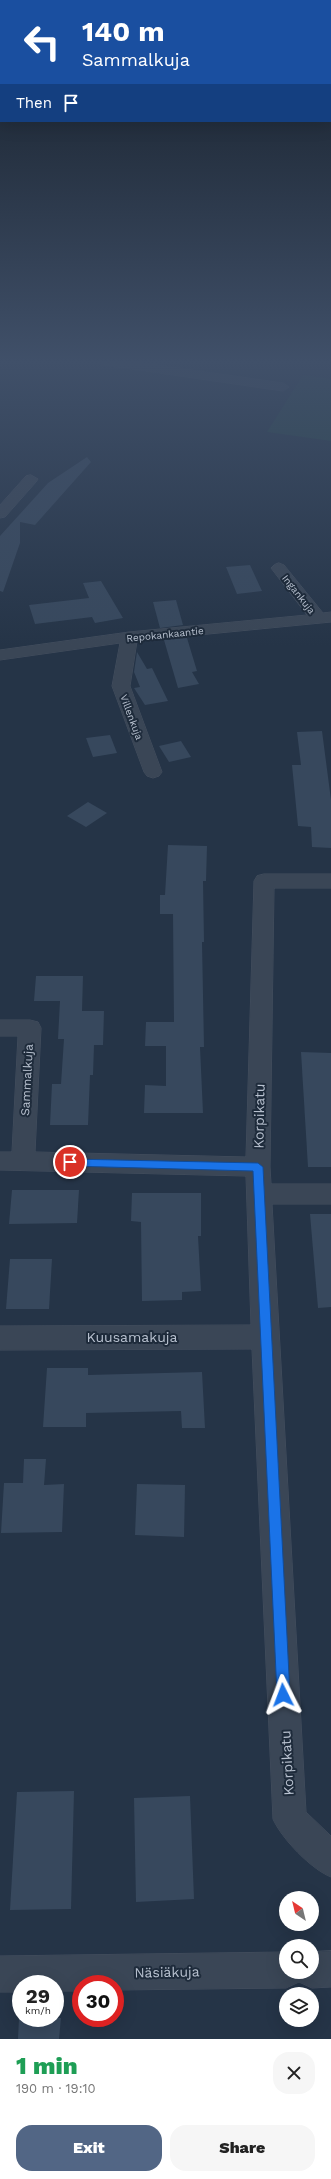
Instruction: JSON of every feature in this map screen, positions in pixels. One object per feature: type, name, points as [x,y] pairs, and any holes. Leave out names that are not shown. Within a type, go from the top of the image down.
[{"type":"street","points":[[0,514],[31,479]]},
{"type":"street","name":"Ingankuja","points":[[279,568],[325,618]]},
{"type":"street","name":"Repokankaantie","points":[[0,655],[129,637],[325,618]]},
{"type":"street","name":"Villenkuja","points":[[129,637],[121,686],[153,772]]},
{"type":"street","name":"Korpikatu","points":[[331,882],[264,881],[258,1167],[265,1336],[290,1819],[331,1860]]},
{"type":"street","name":"Sammalkuja","points":[[0,1028],[30,1028],[11,1161],[258,1167]]},
{"type":"street","points":[[259,1194],[331,1194]]},
{"type":"street","name":"Kuusamakuja","points":[[0,1338],[265,1336]]},
{"type":"street","points":[[319,1970],[331,1969]]},
{"type":"street","name":"Näsiäkuja","points":[[0,1974],[279,1970]]},
{"type":"building","points":[[87,457],[91,462],[35,525],[20,522],[20,543],[3,592],[0,591],[0,536],[48,483]]},
{"type":"building","points":[[250,565],[262,591],[237,594],[226,567]]},
{"type":"building","points":[[101,581],[123,618],[95,623],[92,617],[35,624],[29,605],[89,598],[83,583]]},
{"type":"building","points":[[176,600],[183,625],[160,628],[153,602]]},
{"type":"building","points":[[187,638],[197,671],[192,672],[199,684],[178,688],[164,640]]},
{"type":"building","points":[[137,652],[147,669],[152,668],[168,701],[145,705],[134,688],[140,687],[134,672]]},
{"type":"building","points":[[322,731],[331,800],[331,848],[312,847],[311,827],[298,826],[292,765],[301,765],[297,732]]},
{"type":"building","points":[[110,735],[117,753],[93,757],[86,738]]},
{"type":"building","points":[[181,741],[191,757],[169,762],[159,746]]},
{"type":"building","points":[[88,802],[107,813],[86,827],[67,816]]},
{"type":"building","points":[[168,845],[207,846],[206,881],[203,881],[204,942],[202,942],[204,1047],[200,1047],[203,1113],[144,1113],[145,1085],[166,1086],[166,1046],[145,1046],[146,1022],[174,1022],[173,914],[160,914],[160,895],[165,895]]},
{"type":"building","points":[[36,976],[83,976],[82,1011],[104,1011],[103,1045],[94,1045],[93,1075],[90,1075],[88,1125],[50,1125],[52,1084],[61,1084],[64,1039],[58,1039],[60,1001],[34,1001]]},
{"type":"building","points":[[301,1052],[331,1053],[331,1167],[308,1167]]},
{"type":"building","points":[[12,1190],[79,1190],[77,1223],[9,1224]]},
{"type":"building","points":[[132,1193],[201,1193],[201,1236],[198,1236],[201,1291],[182,1292],[182,1300],[142,1301],[141,1222],[131,1221]]},
{"type":"building","points":[[310,1214],[331,1214],[331,1307],[318,1308]]},
{"type":"building","points":[[10,1259],[52,1259],[49,1309],[6,1309]]},
{"type":"building","points":[[47,1368],[88,1368],[88,1375],[202,1372],[205,1428],[182,1428],[181,1411],[86,1413],[86,1427],[43,1427]]},
{"type":"building","points":[[24,1459],[46,1459],[44,1485],[64,1484],[62,1532],[1,1533],[4,1483],[23,1483]]},
{"type":"building","points":[[137,1484],[185,1485],[184,1537],[135,1535]]},
{"type":"building","points":[[74,1791],[71,1909],[10,1910],[17,1792]]},
{"type":"building","points":[[190,1796],[194,1899],[136,1902],[134,1798]]},
{"type":"building","points":[[19,2027],[60,2027],[59,2039],[18,2039]]},
{"type":"route","points":[[70,1162],[258,1167],[283,1695]]}]
